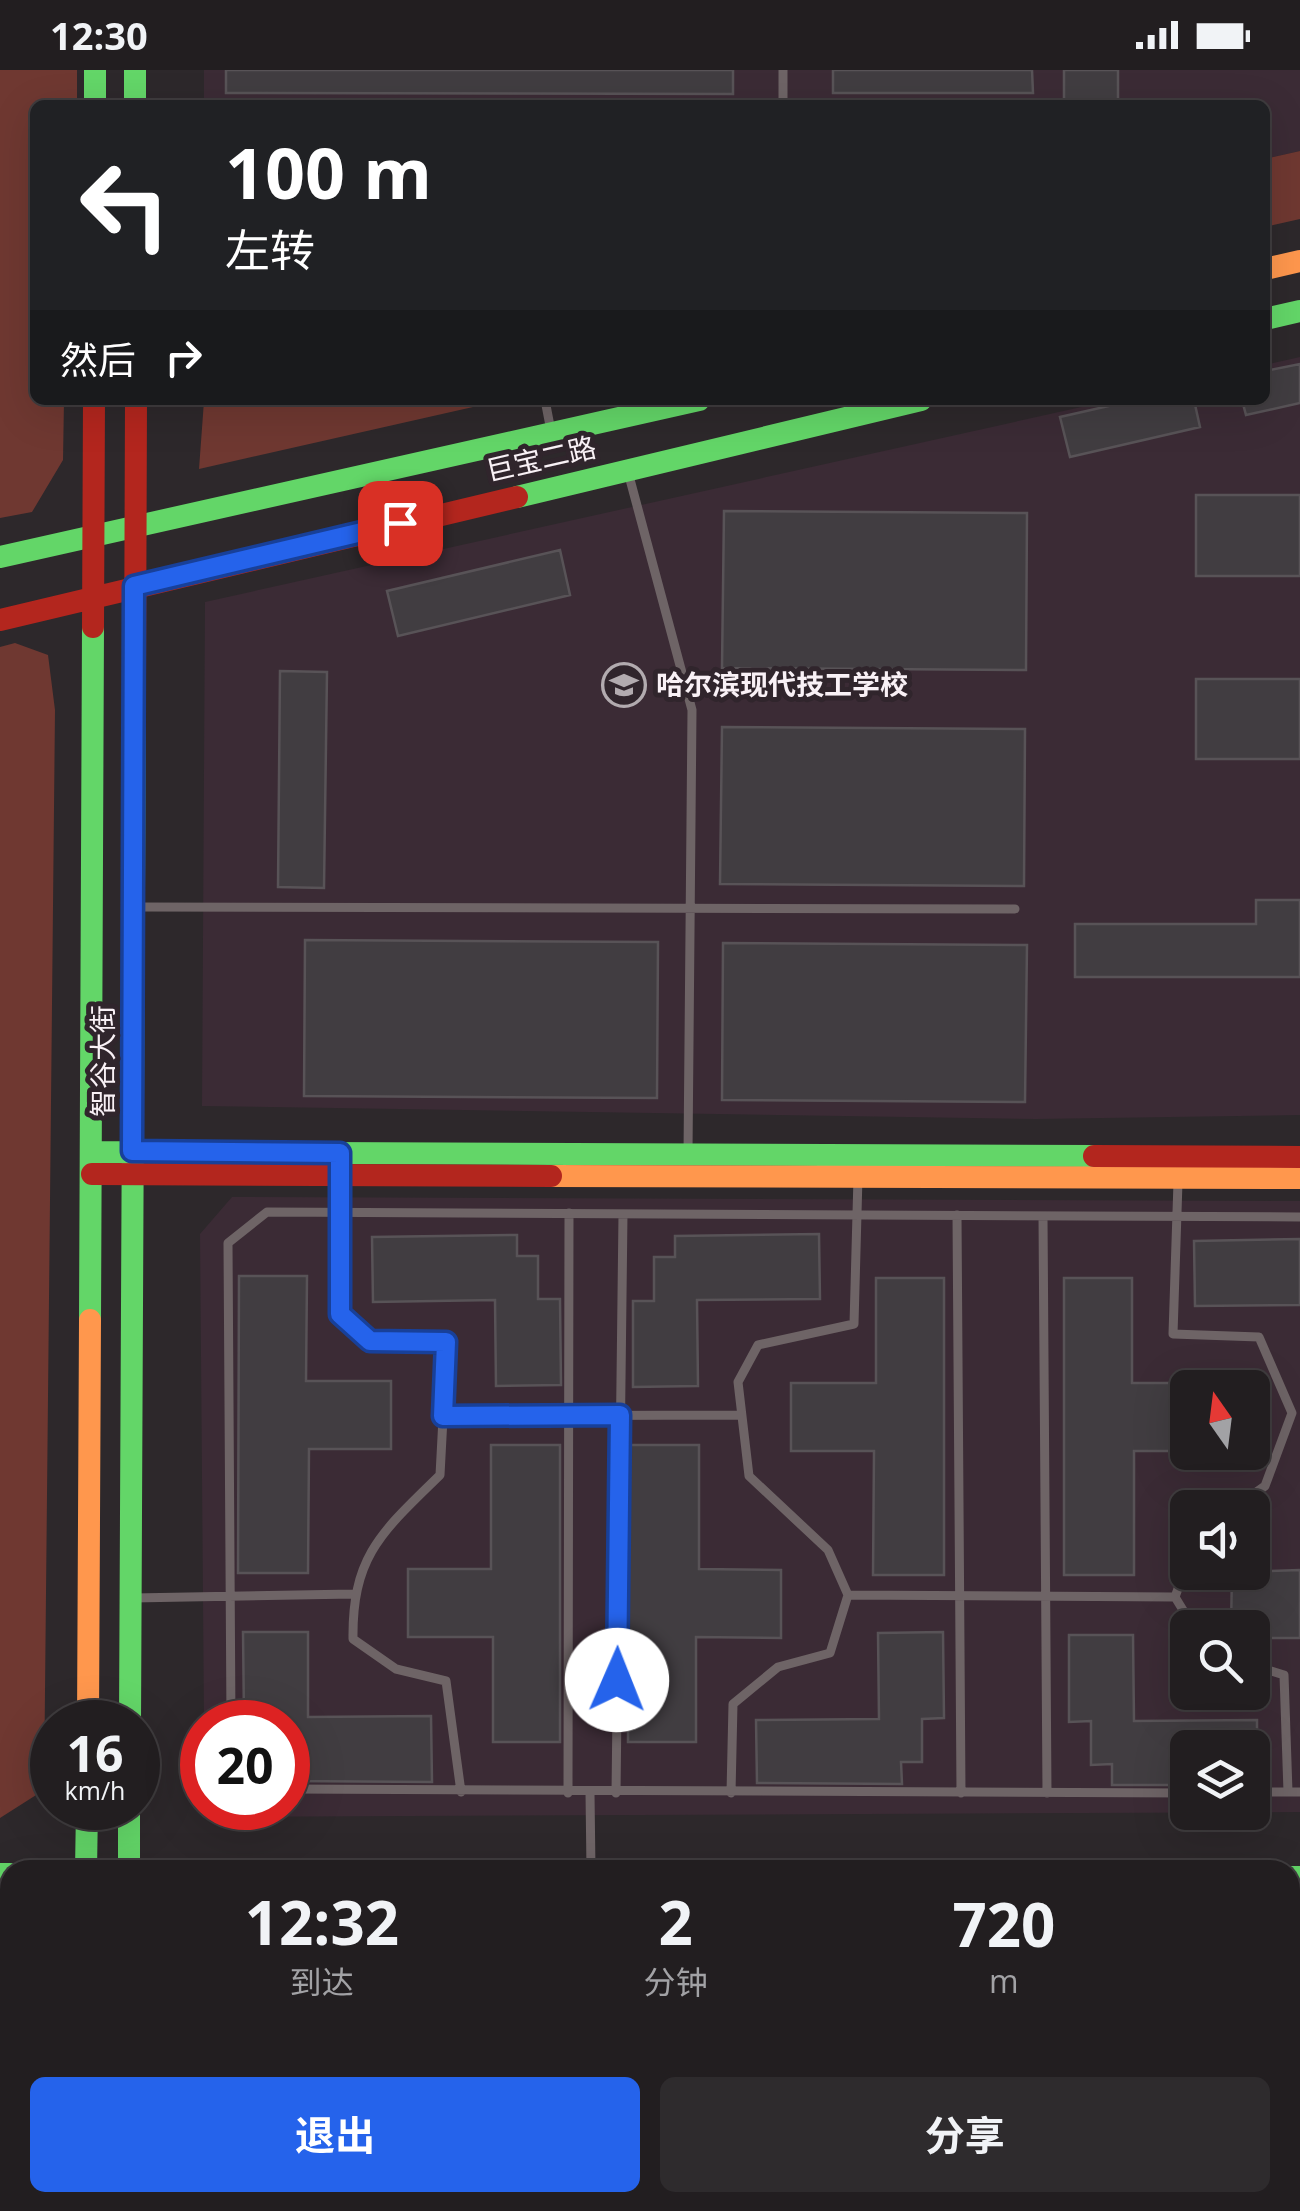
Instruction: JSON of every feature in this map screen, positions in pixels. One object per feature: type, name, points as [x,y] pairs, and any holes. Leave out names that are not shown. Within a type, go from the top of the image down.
[{"type":"street","points":[[95,100],[96,70]]},
{"type":"street","points":[[135,70],[135,100]]},
{"type":"street","points":[[1270,269],[1300,261]]},
{"type":"street","points":[[1270,318],[1300,310]]},
{"type":"street","name":"智谷大街","points":[[88,1700],[94,405]]},
{"type":"street","name":"智谷大街","points":[[130,1700],[136,405]]},
{"type":"street","name":"巨宝二路","points":[[0,557],[677,405]]},
{"type":"street","name":"巨宝二路","points":[[0,620],[900,405]]},
{"type":"street","points":[[340,1162],[688,1154],[858,1164]]},
{"type":"street","points":[[92,1163],[1180,1166],[1300,1157]]},
{"type":"street","points":[[1180,1166],[1300,1178]]},
{"type":"street","points":[[86,1860],[87,1830]]},
{"type":"street","points":[[129,1830],[129,1860]]},
{"type":"lane","points":[[783,70],[783,100]]},
{"type":"lane","points":[[546,405],[552,434]]},
{"type":"lane","points":[[627,470],[692,710],[688,1154]]},
{"type":"lane","points":[[134,908],[1015,909]]},
{"type":"lane","points":[[340,1162],[340,1314],[370,1341],[446,1342],[440,1475],[380,1534],[353,1594],[353,1639],[396,1669],[446,1681],[461,1792]]},
{"type":"lane","points":[[731,1793],[732,1704],[778,1666],[830,1654],[848,1595],[828,1550],[749,1476],[738,1382],[758,1345],[854,1324],[858,1164]]},
{"type":"lane","points":[[1180,1166],[1173,1334],[1260,1338],[1296,1413],[1265,1486],[1259,1490]]},
{"type":"lane","points":[[231,1700],[228,1243],[267,1212],[1300,1217]]},
{"type":"lane","points":[[568,1793],[570,1214]]},
{"type":"lane","points":[[616,1793],[623,1214]]},
{"type":"lane","points":[[957,1215],[961,1793]]},
{"type":"lane","points":[[1043,1216],[1047,1792]]},
{"type":"lane","points":[[443,1416],[742,1415]]},
{"type":"lane","points":[[1175,1597],[1178,1590]]},
{"type":"lane","points":[[130,1598],[353,1594]]},
{"type":"lane","points":[[848,1595],[1175,1597]]},
{"type":"lane","points":[[1175,1597],[1183,1610]]},
{"type":"lane","points":[[1270,1671],[1284,1675],[1288,1792]]},
{"type":"lane","points":[[310,1790],[1170,1792]]},
{"type":"lane","points":[[1270,1792],[1300,1792]]},
{"type":"lane","points":[[590,1793],[590,1860]]},
{"type":"shaded area","points":[[0,70],[77,70],[77,100],[30,100],[30,405],[64,405],[63,460],[32,512],[0,518]]},
{"type":"shaded area","points":[[204,70],[1300,70],[1300,151],[1270,158],[1270,100],[204,100]]},
{"type":"shaded area","points":[[1300,151],[1300,219],[1270,226],[1270,158]]},
{"type":"shaded area","name":"哈尔滨现代技工学校","points":[[1300,357],[1300,1115],[1036,1119],[202,1106],[205,602],[1091,405],[1270,405],[1270,364]]},
{"type":"shaded area","points":[[204,405],[482,405],[199,469]]},
{"type":"shaded area","points":[[15,643],[48,655],[55,710],[45,1700],[30,1700],[30,1799],[0,1818],[0,647]]},
{"type":"shaded area","points":[[232,1197],[1300,1201],[1300,1812],[1270,1812],[1270,1730],[1170,1730],[1170,1813],[310,1817],[310,1700],[204,1700],[200,1234]]},
{"type":"building","points":[[226,70],[733,70],[733,94],[226,93]]},
{"type":"building","points":[[833,70],[1032,70],[1033,93],[833,93]]},
{"type":"building","points":[[1064,70],[1118,70],[1118,100],[1064,100]]},
{"type":"building","points":[[1300,364],[1300,403],[1246,415],[1243,405],[1270,405],[1270,370]]},
{"type":"building","points":[[1113,405],[1195,405],[1200,427],[1070,457],[1060,417]]},
{"type":"building","points":[[1196,495],[1300,495],[1300,576],[1196,576]]},
{"type":"building","points":[[724,511],[1027,513],[1026,670],[722,668]]},
{"type":"building","points":[[560,550],[570,595],[398,636],[387,591]]},
{"type":"building","points":[[280,671],[327,672],[324,888],[278,887]]},
{"type":"building","points":[[1196,679],[1300,679],[1300,759],[1196,759]]},
{"type":"building","points":[[722,727],[1025,729],[1024,886],[720,884]]},
{"type":"building","points":[[1256,900],[1300,900],[1300,977],[1075,977],[1075,924],[1256,924]]},
{"type":"building","points":[[305,940],[658,942],[657,1098],[304,1096]]},
{"type":"building","points":[[723,943],[1027,945],[1025,1102],[722,1100]]},
{"type":"building","points":[[819,1234],[820,1299],[697,1300],[698,1386],[633,1387],[633,1301],[654,1301],[654,1257],[675,1257],[675,1236]]},
{"type":"building","points":[[517,1235],[517,1256],[538,1256],[538,1299],[560,1299],[561,1385],[496,1386],[495,1300],[373,1302],[372,1237]]},
{"type":"building","points":[[1300,1239],[1300,1305],[1195,1306],[1194,1241]]},
{"type":"building","points":[[239,1276],[307,1276],[306,1381],[391,1381],[391,1449],[309,1449],[308,1573],[238,1573]]},
{"type":"building","points":[[876,1278],[944,1278],[944,1575],[873,1575],[874,1451],[791,1451],[791,1383],[876,1383]]},
{"type":"building","points":[[1064,1278],[1132,1278],[1132,1383],[1170,1383],[1170,1451],[1134,1451],[1134,1575],[1064,1575]]},
{"type":"building","points":[[491,1445],[560,1445],[560,1742],[493,1742],[493,1637],[408,1637],[408,1569],[491,1569]]},
{"type":"building","points":[[629,1445],[699,1445],[699,1569],[781,1570],[781,1638],[696,1637],[696,1742],[628,1742]]},
{"type":"building","points":[[1300,1570],[1300,1638],[1270,1638],[1270,1610],[1231,1610],[1232,1590],[1270,1590],[1270,1571]]},
{"type":"building","points":[[243,1632],[308,1632],[308,1700],[244,1700]]},
{"type":"building","points":[[943,1632],[944,1718],[922,1719],[922,1762],[901,1762],[902,1784],[757,1783],[756,1720],[879,1719],[878,1633]]},
{"type":"building","points":[[1069,1635],[1133,1635],[1134,1721],[1257,1720],[1257,1730],[1170,1730],[1170,1785],[1112,1785],[1112,1764],[1091,1765],[1091,1721],[1069,1722]]},
{"type":"building","points":[[431,1716],[432,1782],[310,1781],[310,1717]]},
{"type":"traffic: fast","points":[[95,70],[95,100]]},
{"type":"traffic: fast","points":[[135,70],[135,100]]},
{"type":"traffic: fast","points":[[1270,318],[1300,311]]},
{"type":"traffic: fast","points":[[0,557],[677,405]]},
{"type":"traffic: fast","points":[[517,497],[900,405]]},
{"type":"traffic: fast","points":[[90,1320],[93,627]]},
{"type":"traffic: fast","points":[[130,1700],[135,681]]},
{"type":"traffic: fast","points":[[92,1152],[1094,1156]]},
{"type":"traffic: fast","points":[[86,1860],[87,1830]]},
{"type":"traffic: fast","points":[[129,1830],[129,1860]]},
{"type":"traffic: slow","points":[[1270,268],[1300,261]]},
{"type":"traffic: slow","points":[[551,1176],[1300,1178]]},
{"type":"traffic: slow","points":[[88,1700],[90,1320]]},
{"type":"traffic: jam","points":[[93,627],[94,405]]},
{"type":"traffic: jam","points":[[135,681],[136,405]]},
{"type":"traffic: jam","points":[[0,620],[517,497]]},
{"type":"traffic: jam","points":[[1094,1156],[1300,1157]]},
{"type":"traffic: jam","points":[[92,1174],[551,1176]]},
{"type":"place","name":"哈尔滨现代技工学校","points":[[624,685]]},
{"type":"route","points":[[400,523],[134,586],[132,1151],[340,1153],[340,1314],[370,1341],[446,1342],[443,1416],[620,1415],[617,1680]]}]
